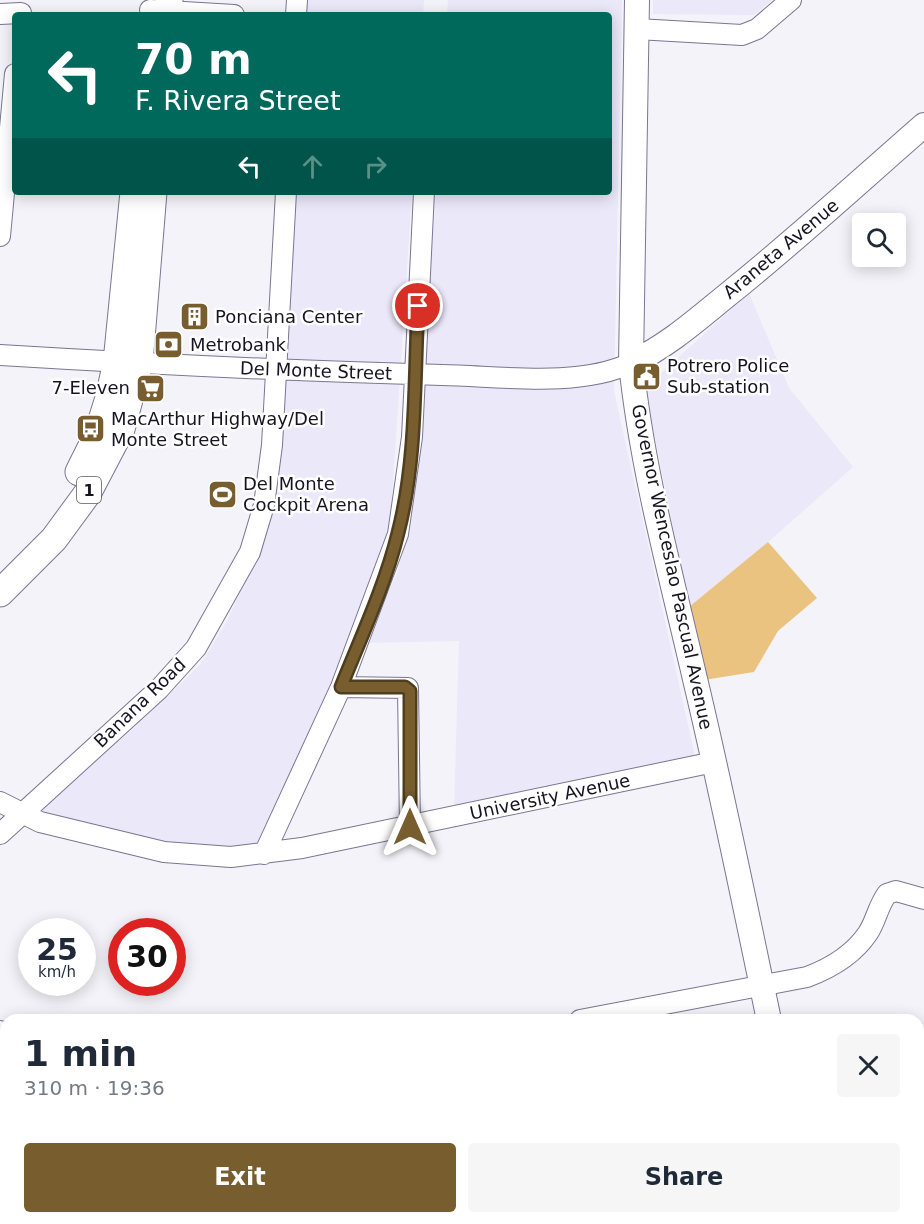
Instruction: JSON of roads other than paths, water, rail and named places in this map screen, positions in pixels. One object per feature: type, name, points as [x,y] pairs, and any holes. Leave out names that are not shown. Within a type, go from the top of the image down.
[{"type":"highway","name":"1","points":[[0,571],[42,527],[73,484],[97,436],[109,398],[128,363],[134,195]]},
{"type":"highway","name":"1","points":[[0,593],[54,539],[87,494],[121,429],[128,363],[153,195]]},
{"type":"main road","name":"Governor Wenceslao Pascual Avenue","points":[[637,0],[631,363],[635,403],[654,503],[714,762],[768,1014]]},
{"type":"main road","name":"Araneta Avenue","points":[[631,363],[650,355],[720,301],[924,125]]},
{"type":"street","points":[[637,29],[742,34],[757,29],[791,0]]},
{"type":"street","points":[[160,9],[197,12]]},
{"type":"street","points":[[0,14],[21,10]]},
{"type":"street","points":[[0,236],[12,106]]},
{"type":"street","name":"Banana Road","points":[[0,834],[159,689],[196,648],[225,601],[250,552],[264,504],[272,445],[286,195]]},
{"type":"street","points":[[264,854],[341,687],[398,534],[408,472],[424,195]]},
{"type":"street","name":"Del Monte Street","points":[[0,355],[275,371],[415,374],[596,375],[631,363]]},
{"type":"street","points":[[341,687],[405,687],[410,691],[410,827]]},
{"type":"street","name":"University Avenue","points":[[0,802],[40,822],[164,852],[203,856],[264,854],[410,827],[714,762]]},
{"type":"street","points":[[611,1014],[807,976],[828,969],[857,946],[869,932],[887,894],[897,891],[924,899]]},
{"type":"place","name":"Ponciana Center","points":[[194,317]]},
{"type":"place","name":"Metrobank","points":[[169,345]]},
{"type":"place","name":"Potrero Police Sub-station","points":[[646,376]]},
{"type":"place","name":"7-Eleven","points":[[151,388]]},
{"type":"place","name":"MacArthur Highway/Del Monte Street","points":[[90,429]]},
{"type":"place","name":"Del Monte Cockpit Arena","points":[[222,494]]}]
